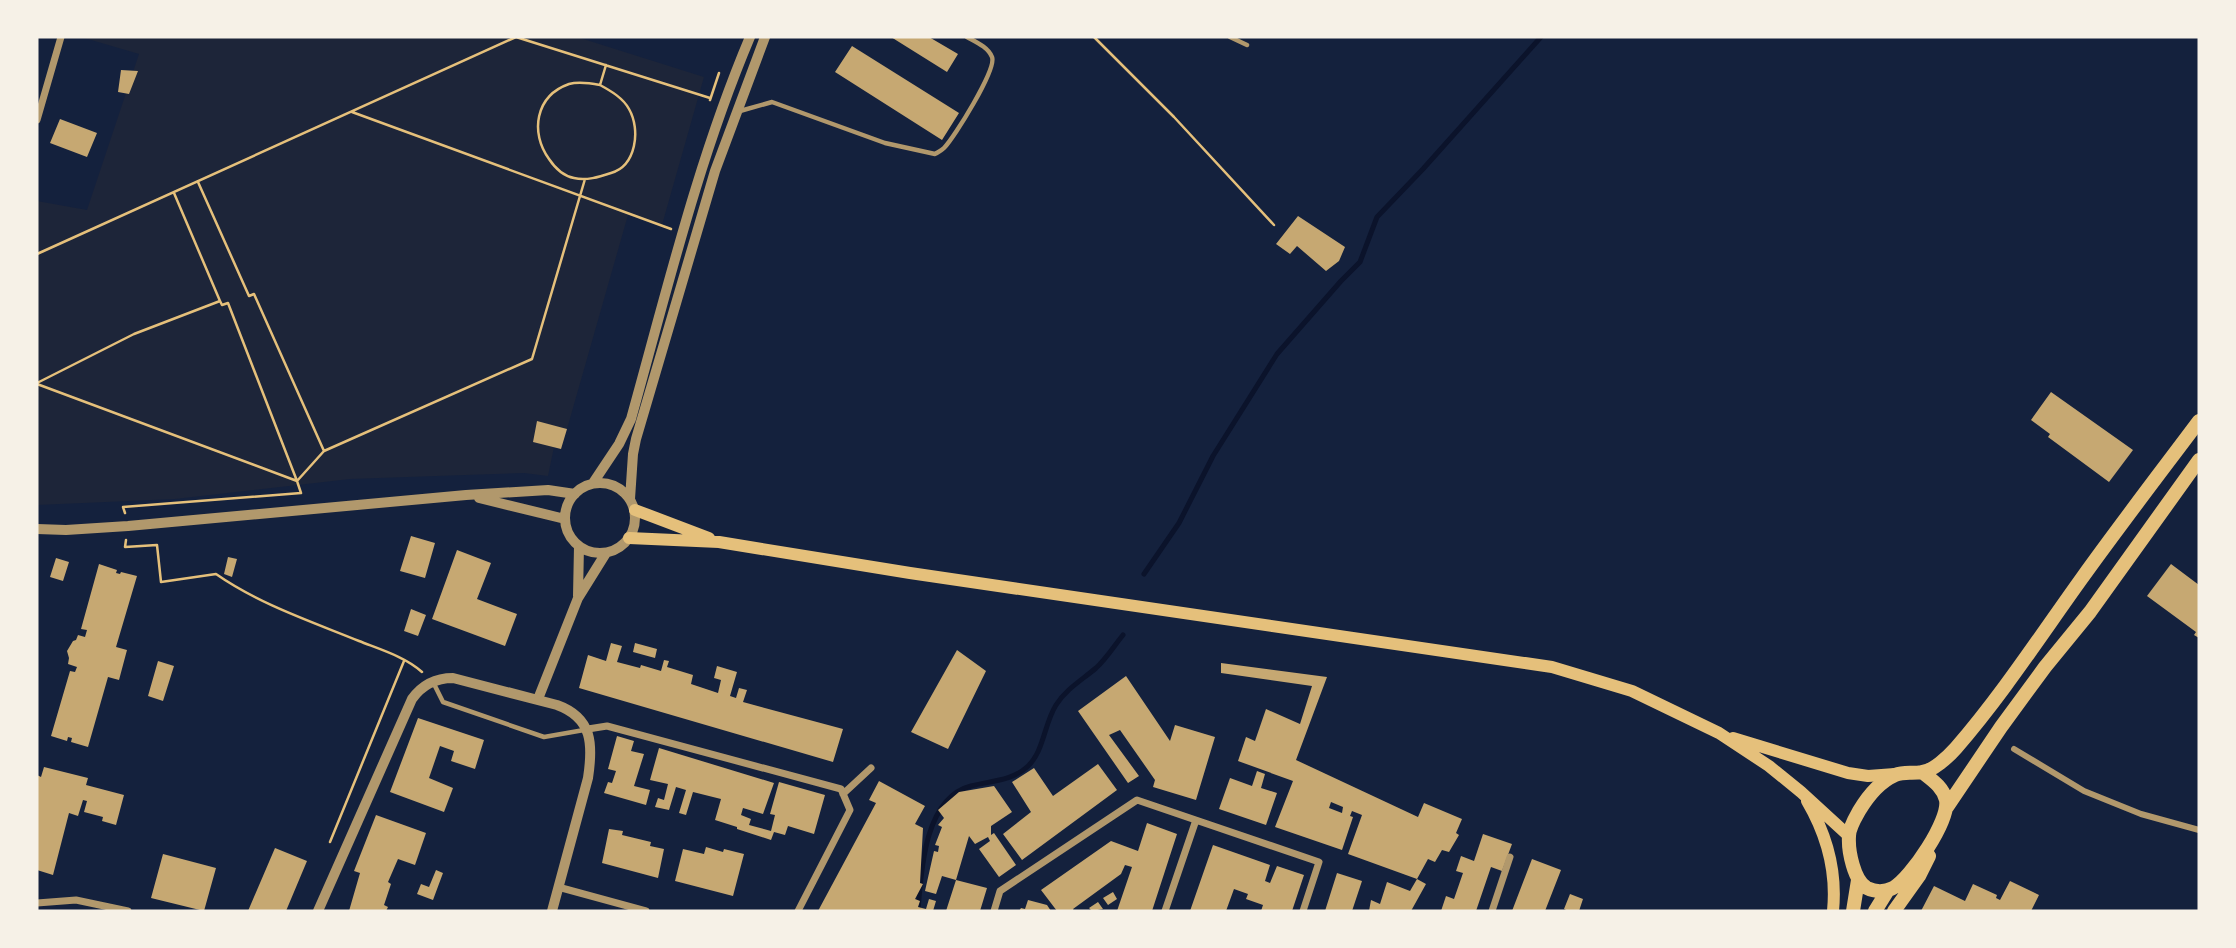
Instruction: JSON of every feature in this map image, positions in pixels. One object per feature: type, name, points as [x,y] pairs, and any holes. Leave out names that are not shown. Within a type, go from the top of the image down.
[{"type":"main road","points":[[1719,733],[1848,773],[1867,776],[1922,772],[1933,768],[1953,752],[1987,712],[2199,421]]},
{"type":"main road","points":[[1894,911],[1925,866],[1947,807],[2001,727],[2090,612],[2199,460]]},
{"type":"main road","points":[[632,505],[719,542]]},
{"type":"main road","points":[[629,538],[719,542],[910,573],[1552,667],[1632,691],[1719,733],[1769,766],[1849,836]]},
{"type":"main road","points":[[1922,772],[1942,790],[1947,807]]},
{"type":"main road","points":[[1853,911],[1858,880],[1849,836],[1852,824],[1880,783],[1897,774]]},
{"type":"main road","points":[[1801,792],[1818,820],[1827,844],[1832,863],[1833,911]]},
{"type":"main road","points":[[1858,880],[1871,890],[1888,890],[1895,887],[1934,837]]},
{"type":"main road","points":[[1875,911],[1888,890]]},
{"type":"street","points":[[37,120],[61,37]]},
{"type":"street","points":[[750,37],[732,80],[690,207],[631,419],[593,483],[569,501],[565,519],[572,539],[588,551],[606,553],[615,550],[629,538],[634,529],[633,454],[685,269],[736,112],[765,37]]},
{"type":"street","points":[[593,483],[614,485],[632,505]]},
{"type":"street","points":[[37,529],[128,526],[466,495],[548,490],[575,494]]},
{"type":"street","points":[[466,495],[565,519]]},
{"type":"street","points":[[578,598],[579,546]]},
{"type":"street","points":[[538,699],[578,598],[606,553]]},
{"type":"street","points":[[318,911],[412,699],[419,688],[443,678],[453,678],[568,708],[588,729],[591,761],[588,778],[552,911]]},
{"type":"street","points":[[588,729],[607,726],[841,789],[850,810],[798,911]]},
{"type":"street","points":[[2014,750],[2084,791],[2141,814],[2199,830]]},
{"type":"street","points":[[843,794],[872,768]]},
{"type":"street","points":[[994,911],[1000,891],[1137,800],[1319,862],[1303,911]]},
{"type":"street","points":[[1165,911],[1196,820]]},
{"type":"street","points":[[1492,911],[1510,857]]},
{"type":"street","points":[[558,887],[646,911]]},
{"type":"street","points":[[37,904],[76,900],[126,911]]},
{"type":"lane","points":[[736,112],[772,102],[886,143],[934,154],[944,148],[960,124],[985,84],[993,65],[993,57],[986,48],[967,37]]},
{"type":"lane","points":[[1230,37],[1247,46]]},
{"type":"lane","points":[[432,681],[443,702],[544,737],[588,729]]},
{"type":"path","points":[[37,254],[516,37],[710,98]]},
{"type":"path","points":[[1094,37],[1174,117],[1274,225]]},
{"type":"path","points":[[600,85],[606,65]]},
{"type":"path","points":[[571,83],[600,85],[612,91],[629,109],[634,124],[633,153],[619,171],[585,179],[563,174],[554,167],[540,145],[536,129],[538,115],[559,89],[571,83]]},
{"type":"path","points":[[352,112],[673,230]]},
{"type":"path","points":[[298,481],[324,452],[532,359],[585,179]]},
{"type":"path","points":[[198,182],[249,296],[254,294],[324,452]]},
{"type":"path","points":[[174,193],[220,301],[222,305],[228,303],[301,493],[123,507],[128,526],[125,547],[157,545],[161,582],[216,574],[237,589],[260,600],[416,666],[432,681]]},
{"type":"path","points":[[37,383],[134,334],[220,301]]},
{"type":"path","points":[[37,383],[298,481]]},
{"type":"path","points":[[330,842],[404,661]]},
{"type":"shaded area","points":[[81,37],[577,37],[704,77],[662,225],[628,215],[567,429],[537,422],[533,441],[554,447],[548,476],[524,473],[350,479],[175,499],[37,505],[37,201],[87,210],[139,54]]},
{"type":"building","points":[[891,37],[929,37],[958,54],[947,72]]},
{"type":"building","points":[[852,46],[959,113],[942,140],[835,72]]},
{"type":"building","points":[[121,70],[138,71],[129,94],[118,92]]},
{"type":"building","points":[[60,119],[97,133],[87,157],[50,143]]},
{"type":"building","points":[[1298,216],[1345,247],[1339,261],[1326,271],[1297,246],[1290,254],[1276,244]]},
{"type":"building","points":[[2051,392],[2133,450],[2109,482],[2048,437],[2050,434],[2031,420]]},
{"type":"building","points":[[537,421],[567,429],[561,449],[533,442]]},
{"type":"building","points":[[411,536],[435,543],[425,578],[400,571]]},
{"type":"building","points":[[457,550],[491,563],[477,599],[517,614],[505,646],[432,619]]},
{"type":"building","points":[[228,557],[237,559],[232,577],[224,574]]},
{"type":"building","points":[[56,558],[69,562],[63,581],[50,577]]},
{"type":"building","points":[[99,564],[117,570],[116,573],[137,576],[116,647],[127,650],[119,680],[108,677],[88,747],[71,742],[72,738],[68,737],[67,741],[51,736],[70,671],[75,672],[77,667],[68,664],[67,651],[78,635],[85,637],[87,630],[81,629]]},
{"type":"building","points":[[2171,564],[2199,585],[2199,638],[2194,635],[2196,632],[2147,596]]},
{"type":"building","points":[[411,609],[426,615],[418,636],[404,631]]},
{"type":"building","points":[[611,643],[622,646],[617,662],[661,671],[664,660],[669,661],[667,667],[693,675],[691,684],[718,693],[721,680],[714,678],[717,666],[737,672],[730,696],[736,698],[739,688],[747,690],[743,702],[843,729],[833,762],[579,688],[588,655],[606,661]]},
{"type":"building","points":[[635,643],[657,649],[655,658],[633,652]]},
{"type":"building","points":[[957,650],[986,671],[948,749],[911,732]]},
{"type":"building","points":[[158,661],[174,666],[163,701],[148,696]]},
{"type":"building","points":[[1221,663],[1327,677],[1296,760],[1418,817],[1424,803],[1462,819],[1456,833],[1459,835],[1449,852],[1442,850],[1435,862],[1428,859],[1417,879],[1348,854],[1362,815],[1352,811],[1350,816],[1353,817],[1342,850],[1275,827],[1293,781],[1238,761],[1246,737],[1255,741],[1266,709],[1300,724],[1312,686],[1221,673]],"holes":[[[1331,802],[1343,807],[1342,813],[1329,808]]]},
{"type":"building","points":[[1126,676],[1170,741],[1175,725],[1215,737],[1196,800],[1153,787],[1155,780],[1120,730],[1109,735],[1139,776],[1128,783],[1078,711]]},
{"type":"building","points":[[418,718],[484,740],[475,769],[451,761],[454,751],[440,746],[429,778],[453,788],[444,812],[390,792]]},
{"type":"building","points":[[617,736],[634,741],[631,751],[644,754],[634,786],[650,790],[646,805],[604,793],[608,782],[612,783],[616,771],[608,769]]},
{"type":"building","points":[[659,748],[774,783],[763,814],[743,808],[741,815],[751,819],[749,825],[771,831],[775,815],[770,814],[779,782],[825,795],[814,834],[788,826],[785,835],[774,832],[771,840],[737,829],[715,820],[721,799],[693,792],[686,815],[679,813],[686,790],[676,787],[669,810],[655,807],[658,798],[664,800],[668,784],[650,780]]},
{"type":"building","points":[[1098,764],[1117,790],[1022,860],[1003,834],[1031,812],[1012,782],[1034,768],[1053,796]]},
{"type":"building","points":[[44,767],[88,778],[86,785],[124,795],[116,825],[102,821],[103,817],[84,812],[87,801],[83,800],[78,816],[69,813],[53,875],[37,870],[37,775],[41,777]]},
{"type":"building","points":[[1257,771],[1265,774],[1261,788],[1277,793],[1266,825],[1219,809],[1230,778],[1252,786]]},
{"type":"building","points":[[879,781],[925,806],[915,824],[923,828],[920,883],[923,884],[915,899],[920,901],[918,907],[926,909],[929,899],[936,901],[933,911],[818,911],[876,803],[869,800]]},
{"type":"building","points":[[994,786],[1012,812],[991,826],[991,835],[994,833],[1016,865],[999,877],[979,849],[990,841],[988,837],[975,844],[969,836],[956,880],[942,876],[936,894],[925,891],[934,851],[938,852],[939,846],[935,845],[942,827],[938,825],[944,818],[938,810],[959,792]]},
{"type":"building","points":[[376,815],[426,833],[415,865],[398,859],[388,882],[391,884],[384,905],[388,907],[386,911],[349,911],[360,873],[354,871]]},
{"type":"building","points":[[1147,823],[1177,834],[1152,911],[1117,911],[1132,867],[1125,865],[1121,874],[1073,909],[1074,911],[1057,911],[1041,890],[1111,841],[1138,851]]},
{"type":"building","points":[[609,829],[623,831],[622,835],[651,842],[650,846],[664,849],[658,878],[602,863]]},
{"type":"building","points":[[1483,834],[1512,844],[1502,871],[1491,867],[1476,911],[1441,911],[1446,896],[1454,899],[1463,873],[1456,871],[1461,856],[1474,861]]},
{"type":"building","points":[[1213,845],[1270,865],[1265,881],[1270,883],[1277,866],[1304,875],[1292,911],[1261,911],[1263,905],[1246,899],[1248,894],[1234,889],[1226,911],[1190,911]]},
{"type":"building","points":[[706,847],[744,854],[733,896],[675,881],[683,849],[704,854]]},
{"type":"building","points":[[275,848],[307,861],[286,911],[248,911]]},
{"type":"building","points":[[163,854],[216,868],[204,911],[151,898]]},
{"type":"building","points":[[1532,859],[1561,870],[1545,911],[1512,911]]},
{"type":"building","points":[[436,870],[443,873],[433,900],[417,894],[421,884],[429,887]]},
{"type":"building","points":[[1337,873],[1362,881],[1352,911],[1325,911]]},
{"type":"building","points":[[1417,879],[1426,884],[1411,911],[1369,911],[1371,900],[1380,904],[1387,882],[1410,891]]},
{"type":"building","points":[[956,880],[987,888],[980,911],[946,911]]},
{"type":"building","points":[[2010,881],[2039,895],[2031,911],[1921,911],[1934,886],[1965,901],[1973,884],[1997,895],[1996,898],[2000,900]]},
{"type":"building","points":[[1113,892],[1117,899],[1108,905],[1103,898]]},
{"type":"building","points":[[1570,894],[1583,899],[1579,911],[1564,909]]},
{"type":"building","points":[[1028,900],[1047,905],[1051,911],[1019,911],[1021,908],[1025,909]]},
{"type":"building","points":[[1098,902],[1103,909],[1092,911],[1089,908]]},
{"type":"waterway","points":[[1144,574],[1179,523],[1213,456],[1277,354],[1360,262],[1377,217],[1541,37]]},
{"type":"waterway","points":[[918,911],[928,838],[943,805],[955,793],[971,786],[1007,778],[1027,767],[1037,754],[1060,699],[1100,664],[1123,635]]}]
